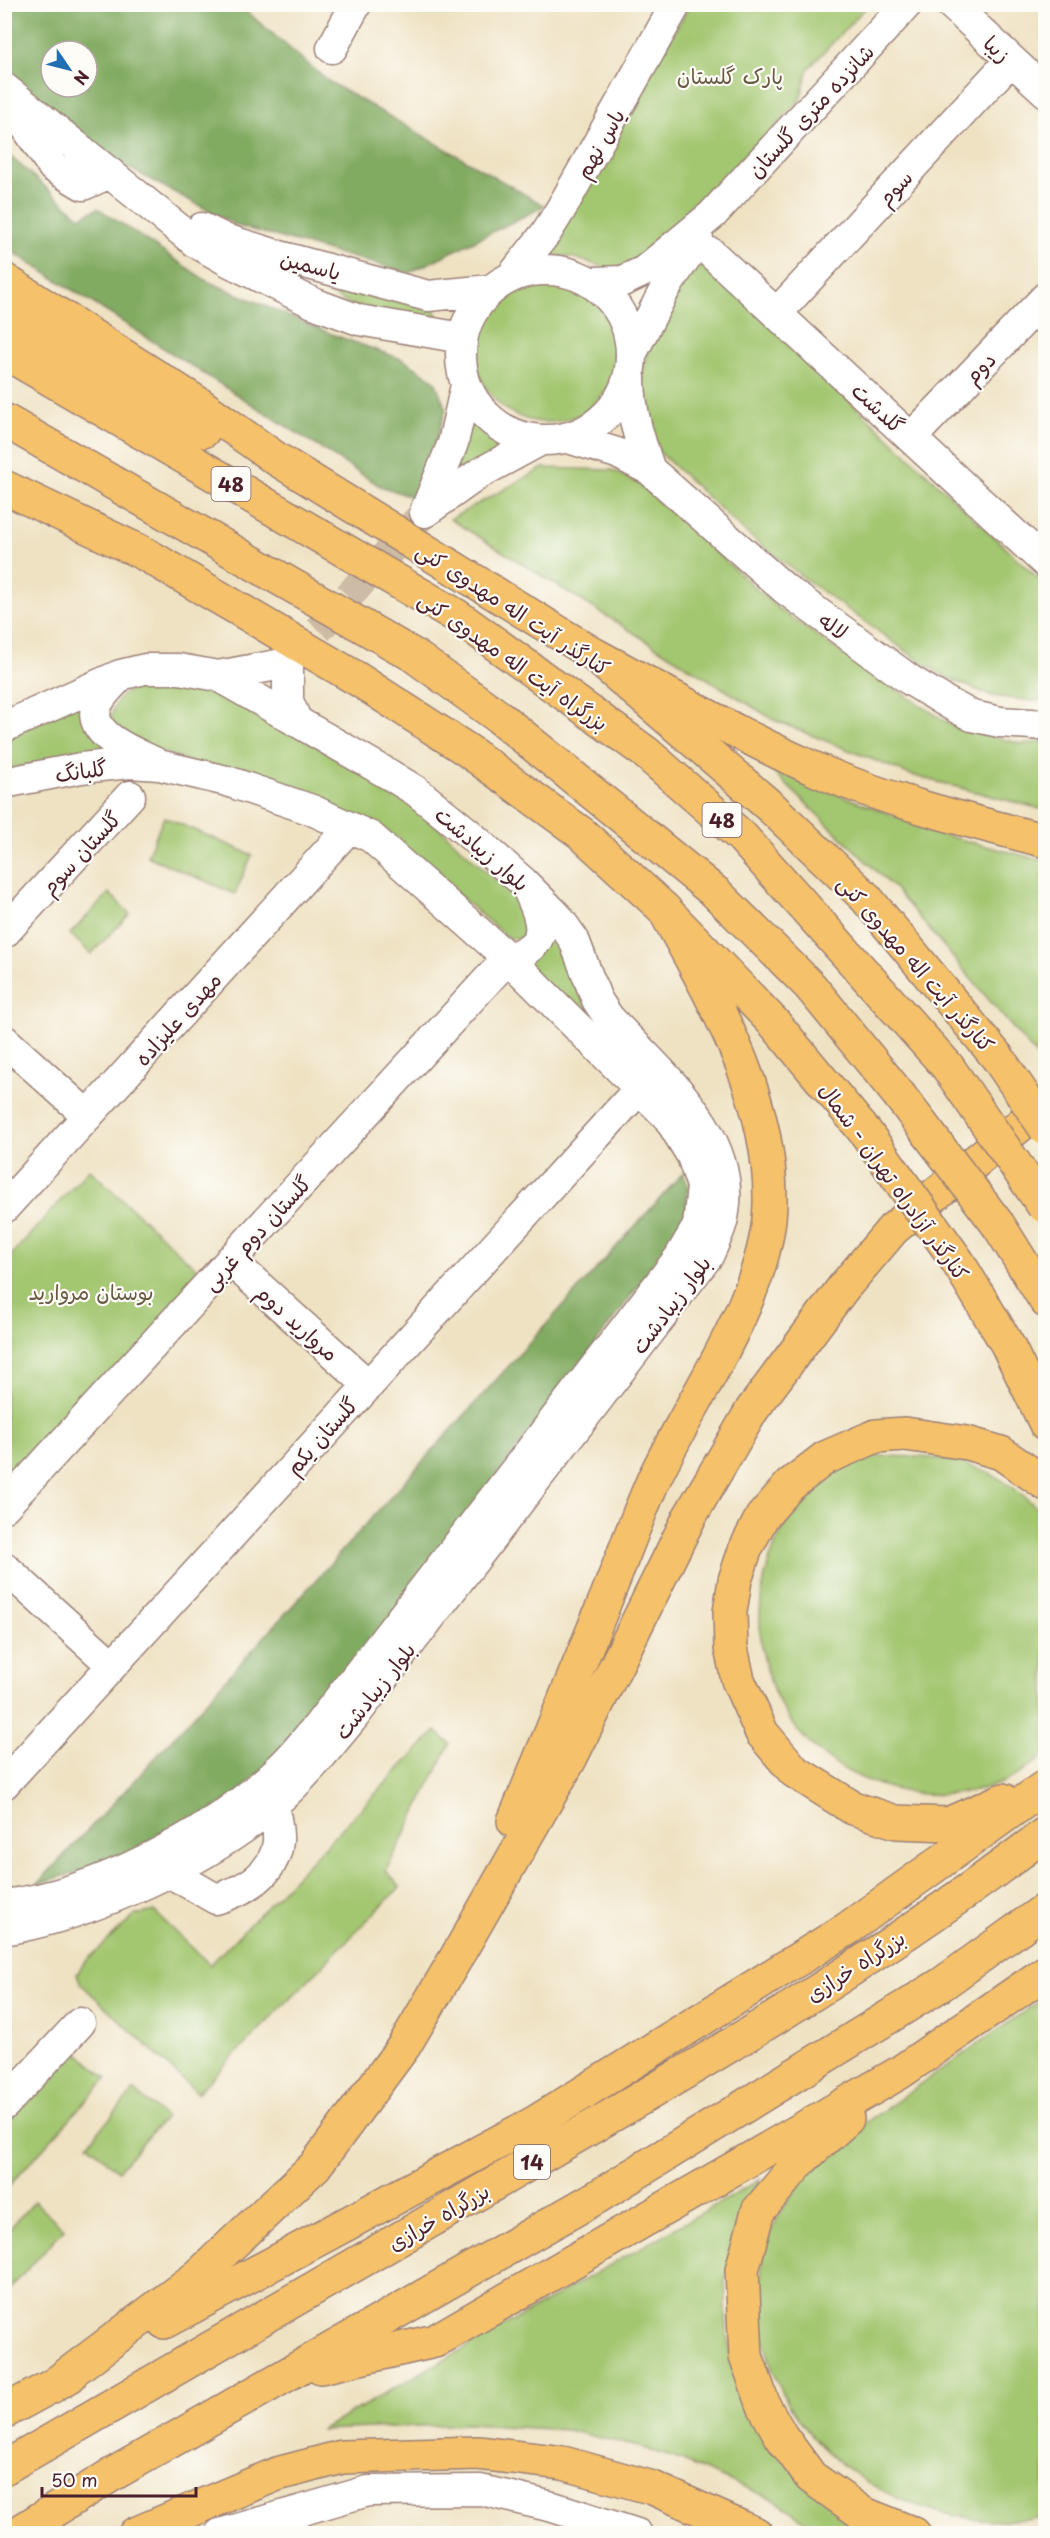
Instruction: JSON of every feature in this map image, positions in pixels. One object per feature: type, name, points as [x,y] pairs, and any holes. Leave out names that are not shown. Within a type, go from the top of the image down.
[{"type":"main road","name":"کنارگذر آیت اله مهدوی کنی","points":[[4,280],[199,404],[275,458],[593,654],[773,809],[866,898],[998,1058],[1046,1129]]},
{"type":"main road","points":[[4,318],[206,432],[275,458]]},
{"type":"main road","name":"بزرگراه آیت اله مهدوی کنی","points":[[4,352],[458,616],[645,752],[742,837],[947,1066],[1045,1207]]},
{"type":"main road","points":[[4,420],[413,655],[499,717],[716,893],[810,986],[899,1095],[999,1226],[1046,1301]]},
{"type":"main road","points":[[4,468],[359,680],[468,750],[581,833],[664,909],[729,1028],[753,1094],[765,1148],[769,1193],[765,1239],[758,1273],[718,1359],[654,1481],[456,1958]]},
{"type":"main road","points":[[4,487],[145,554]]},
{"type":"main road","points":[[593,654],[745,736],[825,773],[935,812],[1046,841]]},
{"type":"main road","name":"کنارگذر آزادراه تهران - شمال","points":[[664,909],[775,1024],[866,1133],[958,1262],[1007,1344],[1046,1424]]},
{"type":"main road","points":[[51,2386],[198,2276],[315,2166],[404,2046],[456,1958],[570,1759],[690,1516],[752,1410],[843,1288],[893,1229],[1046,1104]]},
{"type":"main road","points":[[1046,1484],[1001,1453],[967,1443],[916,1435],[876,1436],[825,1458],[790,1485],[762,1516],[745,1550],[735,1580],[730,1612],[730,1648],[738,1680],[762,1733],[794,1771],[853,1808],[897,1822],[948,1824],[1046,1781]]},
{"type":"main road","points":[[4,2412],[180,2313],[536,2122],[847,1929],[1046,1786]]},
{"type":"main road","name":"بزرگراه خرازی","points":[[4,2468],[592,2127],[767,2021],[894,1941],[1046,1833]]},
{"type":"main road","points":[[16,2534],[597,2197],[942,1984],[1046,1909]]},
{"type":"main road","points":[[287,2375],[435,2341],[899,2073],[1046,1972]]},
{"type":"main road","points":[[899,2073],[801,2160],[758,2211],[742,2270],[742,2280],[746,2356],[753,2380],[781,2436],[811,2477],[862,2513],[914,2534]]},
{"type":"main road","points":[[135,2534],[277,2474],[342,2457],[478,2453],[563,2463],[653,2488],[756,2534]]},
{"type":"street","points":[[332,48],[356,4]]},
{"type":"street","name":"یاس نهم","points":[[501,283],[546,233],[676,4]]},
{"type":"street","name":"شانزده متری گلستان","points":[[712,215],[907,4]]},
{"type":"street","name":"زیبا","points":[[951,4],[1046,92]]},
{"type":"street","name":"سوم","points":[[777,313],[1011,60]]},
{"type":"street","name":"یاسمین","points":[[4,88],[195,243],[313,303],[359,320],[462,338]]},
{"type":"street","points":[[4,95],[53,168],[83,185],[110,173]]},
{"type":"street","name":"یاسمین","points":[[140,198],[225,239],[283,258],[428,296],[501,283]]},
{"type":"street","points":[[554,439],[517,435],[495,424],[478,406],[466,385],[460,359],[462,338],[476,306],[501,283],[536,269],[560,270],[594,282],[623,281],[644,271],[712,215]]},
{"type":"street","points":[[466,385],[453,443],[425,512],[480,473],[554,439],[589,429],[608,414],[622,395],[631,364],[665,289],[712,215]]},
{"type":"street","name":"گلدشت","points":[[711,253],[1046,563]]},
{"type":"street","points":[[594,282],[609,295],[628,329],[631,364],[630,403],[650,470]]},
{"type":"street","name":"دوم","points":[[912,437],[1046,297]]},
{"type":"street","name":"لاله","points":[[554,439],[617,453],[650,470],[785,589],[910,680],[972,716],[1000,722],[1046,725]]},
{"type":"street","points":[[218,676],[288,663],[288,701],[297,722]]},
{"type":"street","name":"بلوار زیبادشت","points":[[4,1930],[81,1911],[169,1872],[232,1834],[274,1804],[303,1776],[352,1719],[708,1256],[722,1221],[724,1188],[720,1163],[711,1138],[698,1117],[609,1018],[597,1000],[574,940],[557,916],[524,882],[416,791],[218,676],[179,669],[145,669],[120,675]]},
{"type":"street","points":[[4,727],[120,675]]},
{"type":"street","points":[[120,675],[98,702],[95,714],[98,727],[107,737],[159,765]]},
{"type":"street","name":"گلبانگ","points":[[4,783],[81,768],[130,763],[159,765]]},
{"type":"street","name":"بلوار زیبادشت","points":[[4,1905],[75,1890],[123,1871],[214,1820],[279,1769],[317,1727],[679,1258],[698,1226],[702,1186],[692,1156],[668,1117],[508,958],[371,837],[312,810],[227,782],[159,765]]},
{"type":"street","name":"گلستان سوم","points":[[4,933],[130,796]]},
{"type":"street","name":"مهدی علیزاده","points":[[4,1208],[350,827]]},
{"type":"street","points":[[508,958],[527,952],[535,944],[542,931],[540,916],[524,882]]},
{"type":"street","name":"گلستان دوم غربی","points":[[4,1507],[508,958]]},
{"type":"street","points":[[4,1040],[88,1116]]},
{"type":"street","name":"گلستان یکم","points":[[4,1784],[367,1384],[640,1088]]},
{"type":"street","name":"مروارید دوم","points":[[230,1260],[367,1384]]},
{"type":"street","points":[[4,1567],[112,1665]]},
{"type":"street","points":[[169,1872],[216,1899],[230,1895],[265,1875],[278,1842],[274,1804]]},
{"type":"street","points":[[4,2105],[81,2024]]},
{"type":"street","points":[[220,2534],[368,2490],[481,2490],[553,2507],[637,2534]]},
{"type":"green space","points":[[4,5],[239,5],[328,81],[545,206],[409,273],[238,226],[123,165],[39,99],[99,99],[99,39],[39,39],[39,99],[5,72]]},
{"type":"green space","name":"پارک گلستان","points":[[690,5],[868,5],[808,69],[800,100],[660,250],[613,270],[575,258],[543,253]]},
{"type":"green space","points":[[4,151],[80,217],[98,208],[207,281],[334,335],[404,360],[435,381],[446,409],[418,499],[380,486],[5,247]]},
{"type":"green space","points":[[186,228],[434,309],[439,319],[385,320]]},
{"type":"green space","points":[[695,255],[1045,585],[1045,700],[1033,701],[992,696],[946,677],[920,661],[809,582],[745,532],[656,449],[640,390],[643,369],[650,341]]},
{"type":"green space","points":[[547,280],[574,286],[597,301],[612,324],[618,351],[612,378],[597,401],[574,416],[547,422],[520,416],[497,401],[482,378],[476,351],[482,324],[497,301],[520,286]]},
{"type":"green space","points":[[467,405],[490,427],[518,443],[456,476]]},
{"type":"green space","points":[[543,468],[612,470],[640,484],[780,610],[869,672],[953,726],[1022,744],[1045,741],[1045,810],[911,775],[774,720],[450,519]]},
{"type":"green space","points":[[169,679],[211,685],[408,799],[526,908],[533,924],[520,939],[508,938],[378,826],[159,751],[110,727],[116,704],[128,691]]},
{"type":"green space","points":[[84,700],[112,753],[5,769],[5,739]]},
{"type":"green space","points":[[769,768],[951,837],[1045,861],[1045,1066],[895,889]]},
{"type":"green space","points":[[164,817],[252,855],[235,894],[147,856]]},
{"type":"green space","points":[[109,893],[130,914],[91,954],[70,934]]},
{"type":"green space","points":[[552,928],[610,1044],[520,961]]},
{"type":"green space","name":"بوستان مروارید","points":[[89,1169],[211,1282],[25,1489],[5,1469],[5,1262]]},
{"type":"green space","points":[[683,1173],[688,1185],[685,1223],[323,1710],[232,1799],[118,1860],[37,1884],[135,1780]]},
{"type":"green space","points":[[867,1456],[920,1457],[964,1464],[984,1471],[1004,1482],[1024,1496],[1045,1516],[1045,1754],[1016,1776],[987,1788],[956,1794],[924,1794],[893,1789],[862,1778],[834,1763],[810,1743],[789,1719],[774,1690],[764,1659],[760,1626],[762,1593],[769,1561],[782,1530],[800,1503],[829,1476]]},
{"type":"green space","points":[[436,1731],[450,1744],[386,1871],[400,1887],[197,2093],[81,1984],[77,1974],[83,1964],[135,1915],[154,1911],[210,1965]]},
{"type":"green space","points":[[1045,1997],[1045,2517],[994,2520],[945,2513],[898,2498],[856,2475],[819,2444],[790,2406],[770,2363],[761,2314],[760,2292],[766,2246],[774,2225],[792,2194],[814,2165],[833,2147]]},
{"type":"green space","points":[[73,2049],[107,2078],[5,2190],[4,2123]]},
{"type":"green space","points":[[134,2090],[165,2117],[118,2171],[88,2144]]},
{"type":"green space","points":[[761,2179],[743,2210],[725,2280],[727,2334],[735,2374],[756,2423],[873,2533],[823,2533],[773,2499],[683,2461],[643,2448],[567,2430],[468,2424],[321,2430]]},
{"type":"green space","points":[[34,2201],[64,2229],[5,2294],[5,2234]]},
{"type":"tunnel","points":[[288,663],[425,512]]}]
